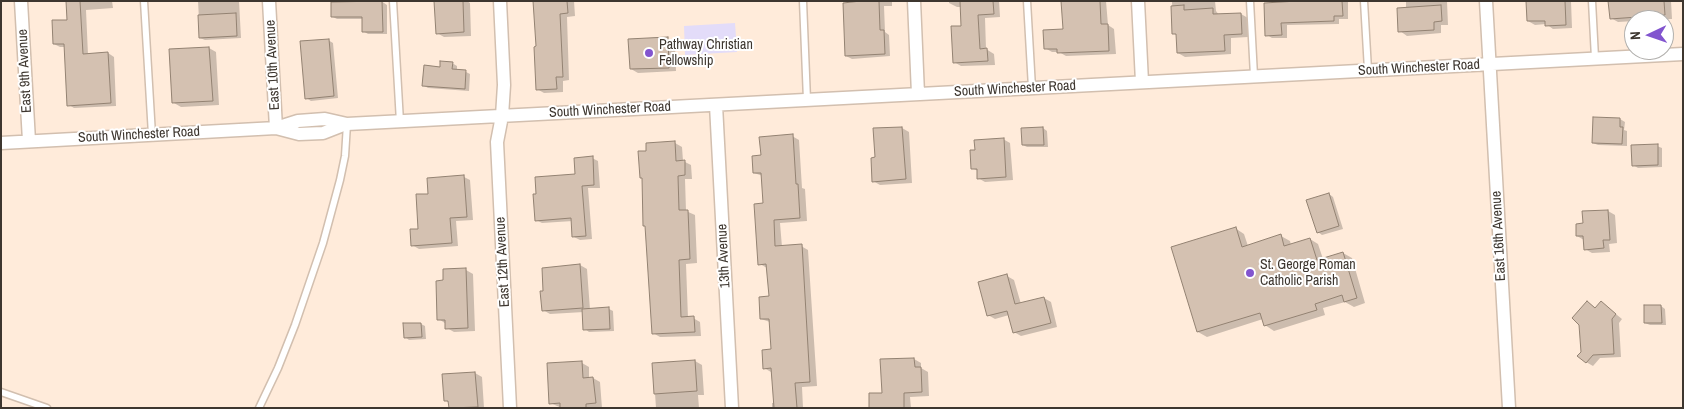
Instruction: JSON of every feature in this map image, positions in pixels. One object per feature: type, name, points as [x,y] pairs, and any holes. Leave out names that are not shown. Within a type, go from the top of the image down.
[{"type":"street","name":"East 9th Avenue","points":[[21,1],[29,141]]},
{"type":"street","name":"East 10th Avenue","points":[[269,1],[276,128]]},
{"type":"street","name":"East 12th Avenue","points":[[500,1],[504,85],[502,116],[497,142],[510,408]]},
{"type":"street","points":[[914,1],[918,94]]},
{"type":"street","points":[[1138,1],[1142,82]]},
{"type":"street","name":"East 16th Avenue","points":[[1486,1],[1509,408]]},
{"type":"street","name":"South Winchester Road","points":[[1,143],[276,128],[299,134],[323,133],[346,124],[1683,54]]},
{"type":"street","name":"13th Avenue","points":[[716,105],[732,408]]},
{"type":"lane","points":[[144,1],[152,135]]},
{"type":"lane","points":[[393,1],[400,122]]},
{"type":"lane","points":[[803,1],[807,100]]},
{"type":"lane","points":[[1027,1],[1032,88]]},
{"type":"lane","points":[[1250,1],[1254,76]]},
{"type":"lane","points":[[1364,1],[1368,70]]},
{"type":"lane","points":[[1592,1],[1595,58]]},
{"type":"lane","points":[[259,408],[292,333],[323,243],[342,172],[346,124]]},
{"type":"lane","points":[[1,392],[47,408]]},
{"type":"shaded area","points":[[735,23],[737,52],[685,55],[684,26]]},
{"type":"building","points":[[66,1],[80,1],[83,54],[108,52],[111,103],[67,106],[64,44],[53,44],[52,20],[67,20]]},
{"type":"building","points":[[382,1],[383,32],[362,32],[362,17],[331,17],[331,2]]},
{"type":"building","points":[[434,1],[463,1],[464,32],[436,34]]},
{"type":"building","points":[[533,1],[567,1],[568,13],[560,14],[563,77],[556,77],[557,89],[536,90]]},
{"type":"building","points":[[879,1],[880,30],[884,30],[885,54],[845,56],[843,3]]},
{"type":"building","points":[[960,1],[993,1],[994,14],[978,15],[980,49],[987,48],[988,61],[953,63],[951,26],[961,26]]},
{"type":"building","points":[[1061,1],[1100,1],[1101,24],[1108,24],[1109,51],[1057,53],[1057,49],[1044,49],[1043,30],[1063,29]]},
{"type":"building","points":[[1342,1],[1343,16],[1334,16],[1334,21],[1281,23],[1282,35],[1265,36],[1264,3]]},
{"type":"building","points":[[1526,1],[1565,1],[1566,25],[1545,26],[1545,21],[1527,21]]},
{"type":"building","points":[[1608,1],[1664,1],[1665,10],[1624,10],[1624,18],[1610,19]]},
{"type":"building","points":[[1184,5],[1184,10],[1213,8],[1213,14],[1241,13],[1242,34],[1224,35],[1225,51],[1177,53],[1176,34],[1172,34],[1171,6]]},
{"type":"building","points":[[1441,5],[1442,21],[1434,22],[1434,30],[1398,32],[1397,8]]},
{"type":"building","points":[[236,13],[237,36],[199,38],[198,15]]},
{"type":"building","name":"Pathway Christian Fellowship","points":[[668,37],[669,68],[630,69],[628,39]]},
{"type":"building","points":[[329,39],[334,96],[305,99],[300,41]]},
{"type":"building","points":[[209,47],[213,101],[172,103],[169,49]]},
{"type":"building","points":[[440,61],[453,62],[452,69],[466,70],[465,89],[422,86],[424,65],[440,67]]},
{"type":"building","points":[[1593,117],[1620,118],[1620,127],[1623,127],[1622,144],[1592,143]]},
{"type":"building","points":[[902,127],[906,179],[872,182],[871,158],[875,157],[873,128]]},
{"type":"building","points":[[1043,127],[1044,145],[1022,145],[1021,128]]},
{"type":"building","points":[[793,134],[800,218],[774,220],[775,246],[802,244],[810,382],[795,383],[797,408],[774,408],[771,368],[763,369],[762,350],[771,349],[769,319],[760,319],[759,297],[769,296],[766,264],[758,265],[754,204],[763,203],[761,173],[753,173],[752,156],[761,155],[759,137]]},
{"type":"building","points":[[1004,138],[1006,177],[977,179],[977,169],[971,169],[970,150],[975,150],[974,140]]},
{"type":"building","points":[[675,141],[676,161],[685,160],[685,175],[678,176],[679,210],[688,210],[690,259],[679,260],[681,317],[694,316],[695,332],[652,334],[645,226],[643,226],[642,178],[640,178],[638,151],[646,151],[646,143]]},
{"type":"building","points":[[1658,144],[1658,165],[1632,166],[1631,145]]},
{"type":"building","points":[[593,156],[594,185],[582,186],[586,236],[572,237],[571,218],[535,221],[533,194],[536,194],[535,177],[575,174],[574,158]]},
{"type":"building","points":[[464,175],[467,217],[450,218],[452,243],[411,246],[410,229],[418,229],[416,194],[428,194],[427,178]]},
{"type":"building","points":[[1329,193],[1339,226],[1317,233],[1306,200]]},
{"type":"building","points":[[1608,210],[1610,240],[1603,240],[1604,248],[1584,250],[1583,236],[1576,236],[1576,224],[1583,223],[1582,211]]},
{"type":"building","name":"St. George Roman Catholic Parish","points":[[1236,227],[1242,247],[1281,234],[1284,246],[1310,238],[1317,260],[1343,252],[1357,298],[1344,302],[1342,295],[1315,304],[1317,310],[1264,326],[1260,313],[1197,332],[1171,247]]},
{"type":"building","points":[[580,264],[583,308],[542,311],[540,291],[543,291],[542,268]]},
{"type":"building","points":[[466,268],[468,328],[445,329],[445,320],[437,320],[436,281],[443,280],[443,269]]},
{"type":"building","points":[[1007,274],[1015,304],[1044,297],[1051,323],[1013,333],[1007,311],[987,316],[978,282]]},
{"type":"building","points":[[1587,301],[1595,308],[1601,301],[1616,314],[1612,319],[1614,354],[1593,355],[1586,363],[1577,356],[1581,352],[1579,325],[1572,318]]},
{"type":"building","points":[[1644,305],[1661,305],[1662,323],[1644,323]]},
{"type":"building","points":[[609,307],[610,329],[583,330],[582,309]]},
{"type":"building","points":[[403,323],[421,323],[422,337],[404,338]]},
{"type":"building","points":[[914,358],[915,367],[921,367],[922,392],[904,393],[904,408],[869,408],[869,393],[882,393],[880,359]]},
{"type":"building","points":[[695,360],[697,391],[654,394],[652,363]]},
{"type":"building","points":[[582,361],[583,378],[593,377],[596,403],[586,404],[586,408],[560,408],[560,403],[549,404],[547,363]]},
{"type":"building","points":[[475,372],[478,407],[449,408],[448,401],[444,401],[442,374]]},
{"type":"place","name":"Pathway Christian Fellowship","points":[[649,53]]},
{"type":"place","name":"St. George Roman Catholic Parish","points":[[1250,273]]}]
